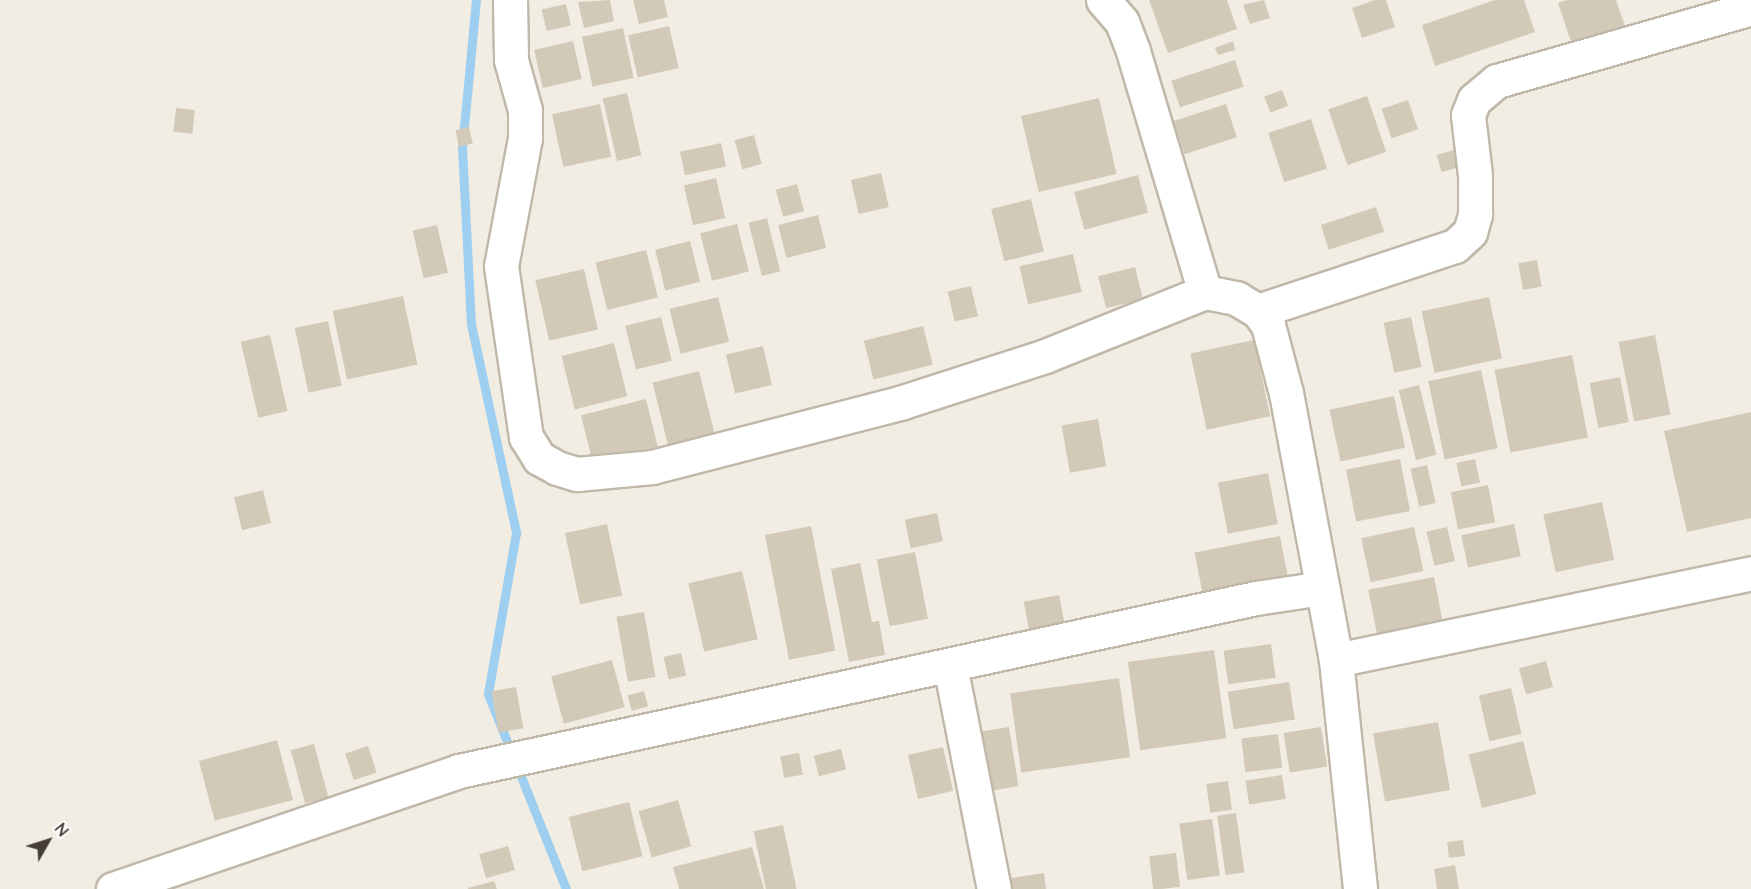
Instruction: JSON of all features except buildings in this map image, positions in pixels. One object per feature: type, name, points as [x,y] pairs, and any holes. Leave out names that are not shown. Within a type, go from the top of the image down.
[{"type":"street","points":[[510,0],[511,60],[525,110],[525,138],[501,266],[526,437],[539,458],[557,468],[578,474],[652,467],[903,402],[1045,356],[1205,292],[1236,298],[1258,311],[1268,325],[1286,393],[1336,660],[1360,889]]},
{"type":"street","points":[[1103,0],[1122,22],[1133,51],[1205,292]]},
{"type":"street","points":[[1258,311],[1455,246],[1470,232],[1475,214],[1475,175],[1468,115],[1474,100],[1497,81],[1751,8]]},
{"type":"street","points":[[1336,660],[1751,573]]},
{"type":"street","points":[[112,889],[459,771],[1256,598],[1322,588]]},
{"type":"street","points":[[950,665],[994,889]]},
{"type":"waterway","points":[[476,0],[462,147],[471,324],[516,533],[488,694],[566,889]]}]
